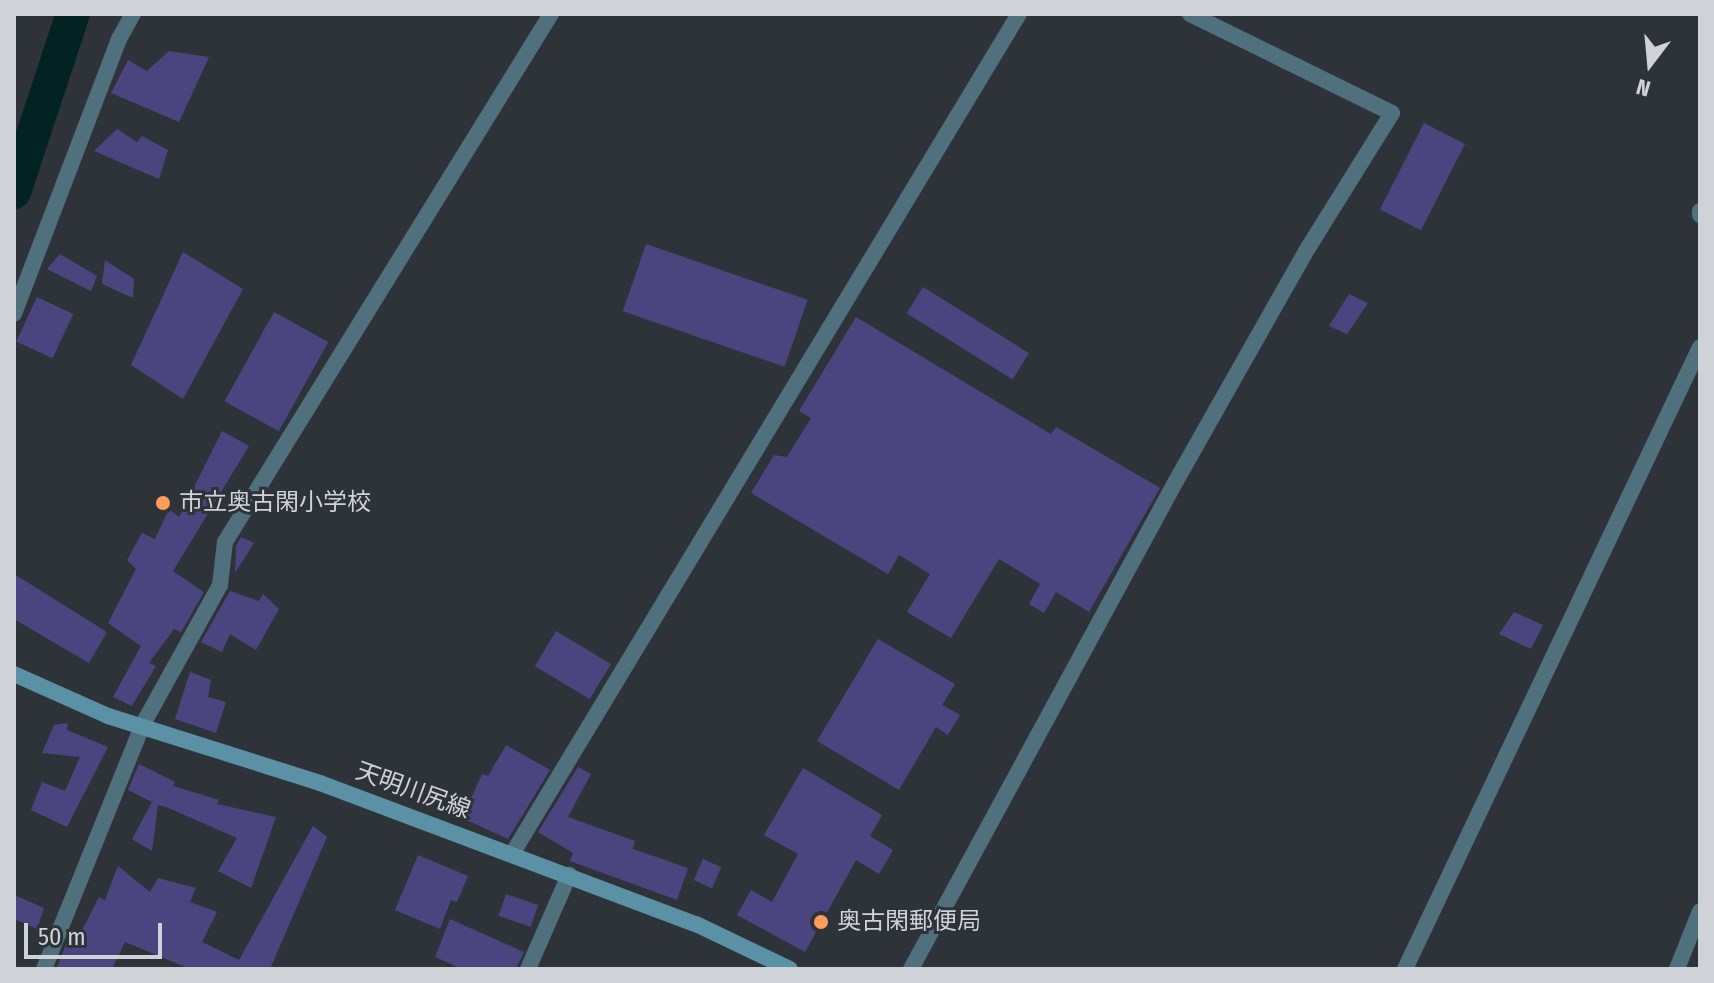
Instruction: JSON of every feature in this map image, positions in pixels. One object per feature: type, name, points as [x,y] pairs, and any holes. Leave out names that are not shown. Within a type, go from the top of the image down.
[{"type":"main road","name":"天明川尻線","points":[[14,674],[108,716],[143,724],[569,875],[696,924],[790,969]]},
{"type":"street","points":[[14,314],[119,39],[133,14]]},
{"type":"street","points":[[44,969],[143,724],[220,585],[225,542],[551,14]]},
{"type":"street","points":[[512,854],[1019,14]]},
{"type":"street","points":[[911,969],[1184,467],[1392,113],[1190,14]]},
{"type":"street","points":[[1405,969],[1700,347]]},
{"type":"street","points":[[528,969],[569,875]]},
{"type":"street","points":[[1677,969],[1700,911]]},
{"type":"building","points":[[169,51],[209,57],[179,122],[111,93],[128,60],[147,71]]},
{"type":"building","points":[[1424,123],[1465,144],[1421,230],[1380,209]]},
{"type":"building","points":[[117,129],[137,142],[142,136],[168,150],[159,179],[94,151]]},
{"type":"building","points":[[646,244],[808,300],[785,367],[623,311]]},
{"type":"building","points":[[183,252],[243,289],[183,399],[131,365]]},
{"type":"building","points":[[60,254],[97,276],[91,291],[47,269]]},
{"type":"building","points":[[105,260],[134,279],[133,298],[102,284]]},
{"type":"building","points":[[923,287],[1029,353],[1013,380],[907,313]]},
{"type":"building","points":[[1349,294],[1368,303],[1347,334],[1329,326]]},
{"type":"building","points":[[37,297],[73,314],[53,358],[16,341]]},
{"type":"building","points":[[274,312],[328,342],[279,431],[225,401]]},
{"type":"building","points":[[856,317],[1051,434],[1056,427],[1160,488],[1089,612],[1056,592],[1044,613],[1029,604],[1040,584],[999,559],[951,638],[907,612],[930,574],[899,555],[888,574],[751,493],[774,455],[787,457],[811,418],[799,411]]},
{"type":"building","points":[[222,431],[249,446],[173,571],[204,592],[181,632],[174,629],[149,663],[156,666],[132,706],[113,697],[141,646],[108,623],[136,569],[127,560],[142,533],[155,539],[169,509],[179,517]]},
{"type":"building","points":[[241,537],[254,543],[235,573],[236,546]]},
{"type":"building","points":[[14,574],[107,632],[89,663],[14,619]]},
{"type":"building","points":[[230,591],[259,601],[263,594],[279,609],[256,650],[230,634],[222,652],[201,642]]},
{"type":"building","points":[[1514,612],[1543,625],[1531,649],[1499,634]]},
{"type":"building","points":[[556,631],[611,664],[590,699],[535,666]]},
{"type":"building","points":[[878,639],[955,684],[942,705],[960,715],[948,735],[936,727],[899,790],[817,741]]},
{"type":"building","points":[[190,672],[211,680],[208,697],[226,702],[216,733],[175,719]]},
{"type":"building","points":[[68,723],[67,730],[108,747],[67,827],[31,810],[42,782],[65,791],[80,757],[42,753],[54,725]]},
{"type":"building","points":[[506,745],[550,770],[508,839],[462,818],[482,774],[488,776]]},
{"type":"building","points":[[139,764],[175,782],[173,786],[219,800],[217,804],[276,817],[251,888],[218,871],[237,838],[166,807],[158,805],[152,851],[132,839],[152,802],[128,790]]},
{"type":"building","points":[[578,767],[591,774],[568,817],[635,841],[633,849],[688,868],[677,900],[570,861],[573,853],[538,832]]},
{"type":"building","points":[[803,768],[882,815],[870,836],[893,850],[879,874],[856,860],[805,952],[737,915],[751,890],[772,902],[798,854],[764,835]]},
{"type":"building","points":[[313,826],[327,837],[270,969],[190,969],[125,942],[112,969],[56,969],[72,930],[80,934],[99,897],[105,900],[118,866],[150,892],[158,878],[196,888],[190,902],[217,912],[202,942],[239,960]]},
{"type":"building","points":[[418,855],[468,876],[457,902],[451,900],[440,929],[395,910]]},
{"type":"building","points":[[703,859],[721,867],[712,888],[694,880]]},
{"type":"building","points":[[506,894],[538,905],[531,927],[499,916]]},
{"type":"building","points":[[14,895],[44,908],[37,929],[14,919]]},
{"type":"building","points":[[450,919],[524,952],[516,969],[462,969],[435,957]]},
{"type":"waterway","points":[[14,192],[73,14]]},
{"type":"place","name":"市立奥古閑小学校","points":[[163,503]]},
{"type":"place","name":"奥古閑郵便局","points":[[821,922]]}]
